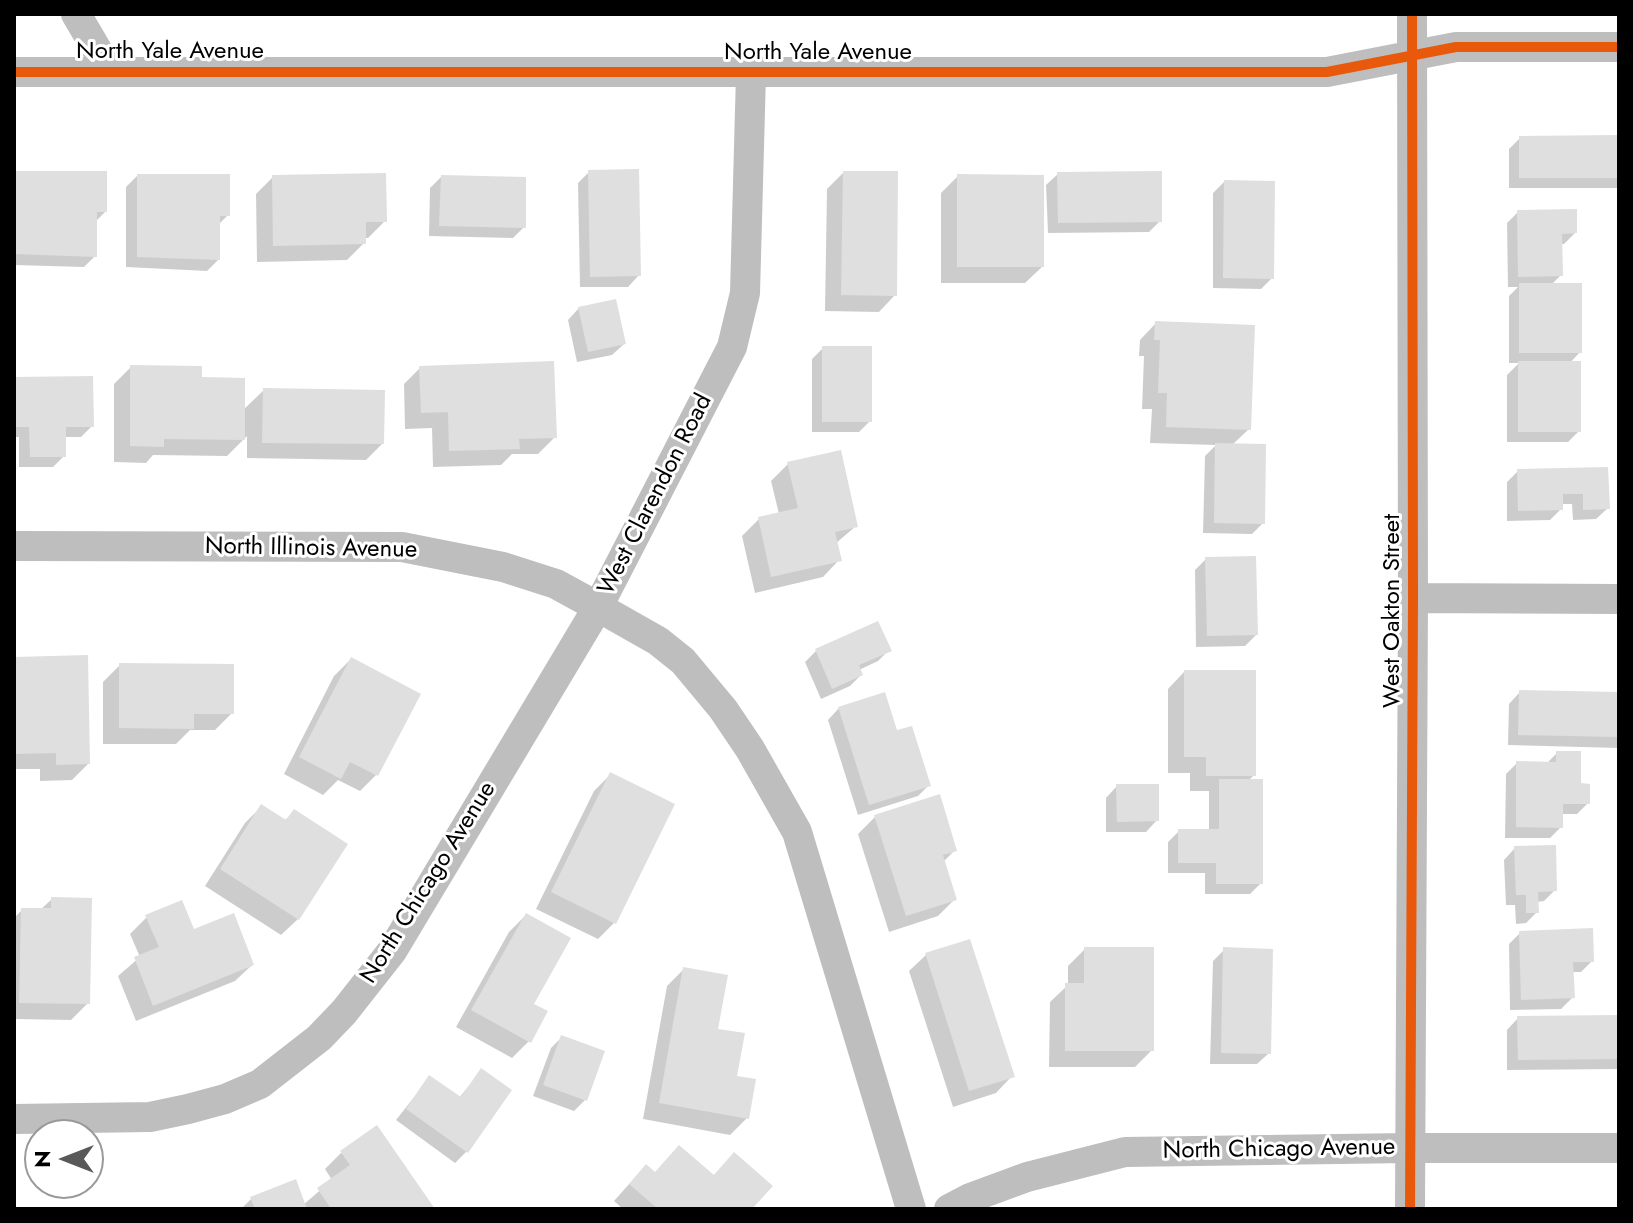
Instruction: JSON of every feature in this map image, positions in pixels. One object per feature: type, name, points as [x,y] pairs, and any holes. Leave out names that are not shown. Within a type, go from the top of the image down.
[{"type":"street","points":[[76,14],[110,72]]},
{"type":"street","name":"West Oakton Street","points":[[1410,1209],[1412,14]]},
{"type":"street","name":"North Yale Avenue","points":[[14,72],[1327,72],[1456,47],[1619,47]]},
{"type":"street","name":"West Clarendon Road","points":[[751,74],[745,293],[732,347],[598,607],[658,641],[683,661],[723,709],[750,749],[797,832],[911,1209]]},
{"type":"street","name":"North Illinois Avenue","points":[[14,546],[402,547],[503,567],[556,584],[598,607]]},
{"type":"street","points":[[1413,598],[1619,599]]},
{"type":"street","name":"North Chicago Avenue","points":[[14,1119],[150,1117],[188,1109],[225,1099],[260,1084],[319,1038],[344,1012],[392,951],[598,607]]},
{"type":"street","name":"North Chicago Avenue","points":[[949,1209],[1027,1177],[1125,1152],[1619,1148]]},
{"type":"building","points":[[1619,135],[1619,178],[1519,178],[1519,136]]},
{"type":"building","points":[[639,169],[641,276],[590,277],[588,170]]},
{"type":"building","points":[[14,171],[107,171],[107,212],[97,212],[97,257],[14,254]]},
{"type":"building","points":[[843,171],[898,171],[897,296],[841,295]]},
{"type":"building","points":[[1162,171],[1162,222],[1058,223],[1057,172]]},
{"type":"building","points":[[386,173],[387,222],[366,222],[366,244],[273,246],[272,175]]},
{"type":"building","points":[[137,174],[230,174],[230,216],[220,216],[220,260],[137,257]]},
{"type":"building","points":[[957,174],[1044,175],[1044,267],[957,267]]},
{"type":"building","points":[[441,175],[526,177],[526,228],[439,226]]},
{"type":"building","points":[[1224,180],[1275,181],[1274,279],[1223,278]]},
{"type":"building","points":[[1577,209],[1577,233],[1562,234],[1563,276],[1518,277],[1517,210]]},
{"type":"building","points":[[1519,283],[1582,283],[1582,353],[1519,353]]},
{"type":"building","points":[[616,299],[626,344],[588,352],[578,307]]},
{"type":"building","points":[[1155,321],[1255,325],[1251,430],[1166,427],[1167,393],[1158,393],[1160,340],[1154,340]]},
{"type":"building","points":[[822,346],[872,346],[872,422],[822,422]]},
{"type":"building","points":[[554,361],[557,438],[519,439],[520,449],[449,451],[448,412],[421,413],[419,366]]},
{"type":"building","points":[[1518,361],[1581,361],[1581,432],[1518,432]]},
{"type":"building","points":[[130,365],[202,366],[202,377],[245,378],[245,440],[164,439],[164,447],[130,446]]},
{"type":"building","points":[[93,376],[94,427],[66,427],[66,457],[30,457],[29,427],[14,427],[14,377]]},
{"type":"building","points":[[263,388],[385,390],[384,444],[262,443]]},
{"type":"building","points":[[1215,443],[1266,444],[1265,524],[1214,523]]},
{"type":"building","points":[[841,450],[858,527],[835,532],[842,561],[771,577],[758,517],[798,508],[787,462]]},
{"type":"building","points":[[1608,467],[1610,509],[1583,510],[1583,494],[1563,494],[1563,510],[1518,511],[1517,469]]},
{"type":"building","points":[[1256,556],[1258,635],[1207,636],[1205,557]]},
{"type":"building","points":[[878,621],[892,651],[859,665],[863,675],[832,689],[815,649]]},
{"type":"building","points":[[88,655],[90,764],[56,765],[56,753],[14,754],[14,657]]},
{"type":"building","points":[[351,657],[421,694],[378,776],[350,762],[341,779],[299,757]]},
{"type":"building","points":[[119,663],[234,664],[234,714],[194,714],[194,729],[119,728]]},
{"type":"building","points":[[1184,670],[1256,670],[1256,776],[1206,776],[1206,757],[1184,757]]},
{"type":"building","points":[[1519,690],[1619,692],[1619,737],[1518,735]]},
{"type":"building","points":[[885,692],[897,730],[912,726],[931,786],[869,805],[838,707]]},
{"type":"building","points":[[1556,751],[1581,751],[1581,783],[1590,784],[1590,804],[1563,804],[1563,828],[1516,827],[1516,761],[1556,762]]},
{"type":"building","points":[[610,772],[675,804],[616,924],[551,892]]},
{"type":"building","points":[[1219,779],[1263,779],[1263,884],[1216,884],[1216,863],[1178,863],[1178,829],[1219,829]]},
{"type":"building","points":[[1116,784],[1159,784],[1159,821],[1117,822]]},
{"type":"building","points":[[940,794],[957,851],[943,855],[957,900],[906,916],[874,815]]},
{"type":"building","points":[[261,804],[286,820],[294,809],[348,844],[299,920],[220,869]]},
{"type":"building","points":[[1556,845],[1557,891],[1538,892],[1539,913],[1526,913],[1526,895],[1516,895],[1514,846]]},
{"type":"building","points":[[51,897],[92,898],[90,1004],[19,1003],[21,908],[51,908]]},
{"type":"building","points":[[182,900],[194,929],[234,913],[254,965],[153,1006],[134,957],[159,947],[145,915]]},
{"type":"building","points":[[526,913],[571,938],[534,1004],[548,1011],[531,1043],[471,1010]]},
{"type":"building","points":[[1593,928],[1594,962],[1573,962],[1575,998],[1521,1000],[1519,931]]},
{"type":"building","points":[[970,939],[1015,1077],[969,1091],[925,953]]},
{"type":"building","points":[[1084,947],[1154,947],[1154,1051],[1065,1051],[1065,983],[1084,983]]},
{"type":"building","points":[[1223,947],[1273,949],[1271,1054],[1221,1053]]},
{"type":"building","points":[[683,967],[728,975],[718,1029],[745,1033],[737,1076],[756,1079],[749,1119],[659,1103]]},
{"type":"building","points":[[1619,1015],[1619,1059],[1518,1060],[1517,1016]]},
{"type":"building","points":[[561,1035],[605,1051],[587,1101],[543,1085]]},
{"type":"building","points":[[481,1068],[512,1090],[468,1153],[406,1109],[429,1075],[461,1097]]},
{"type":"building","points":[[377,1125],[435,1209],[331,1209],[317,1188],[350,1165],[340,1151]]},
{"type":"building","points":[[679,1145],[714,1175],[734,1152],[773,1186],[752,1209],[658,1209],[629,1184],[646,1164],[655,1172]]},
{"type":"building","points":[[296,1179],[307,1209],[255,1209],[250,1197]]},
{"type":"cycle path","points":[[1410,1209],[1412,14]]},
{"type":"cycle path","points":[[14,72],[1327,72],[1456,47],[1619,47]]}]
